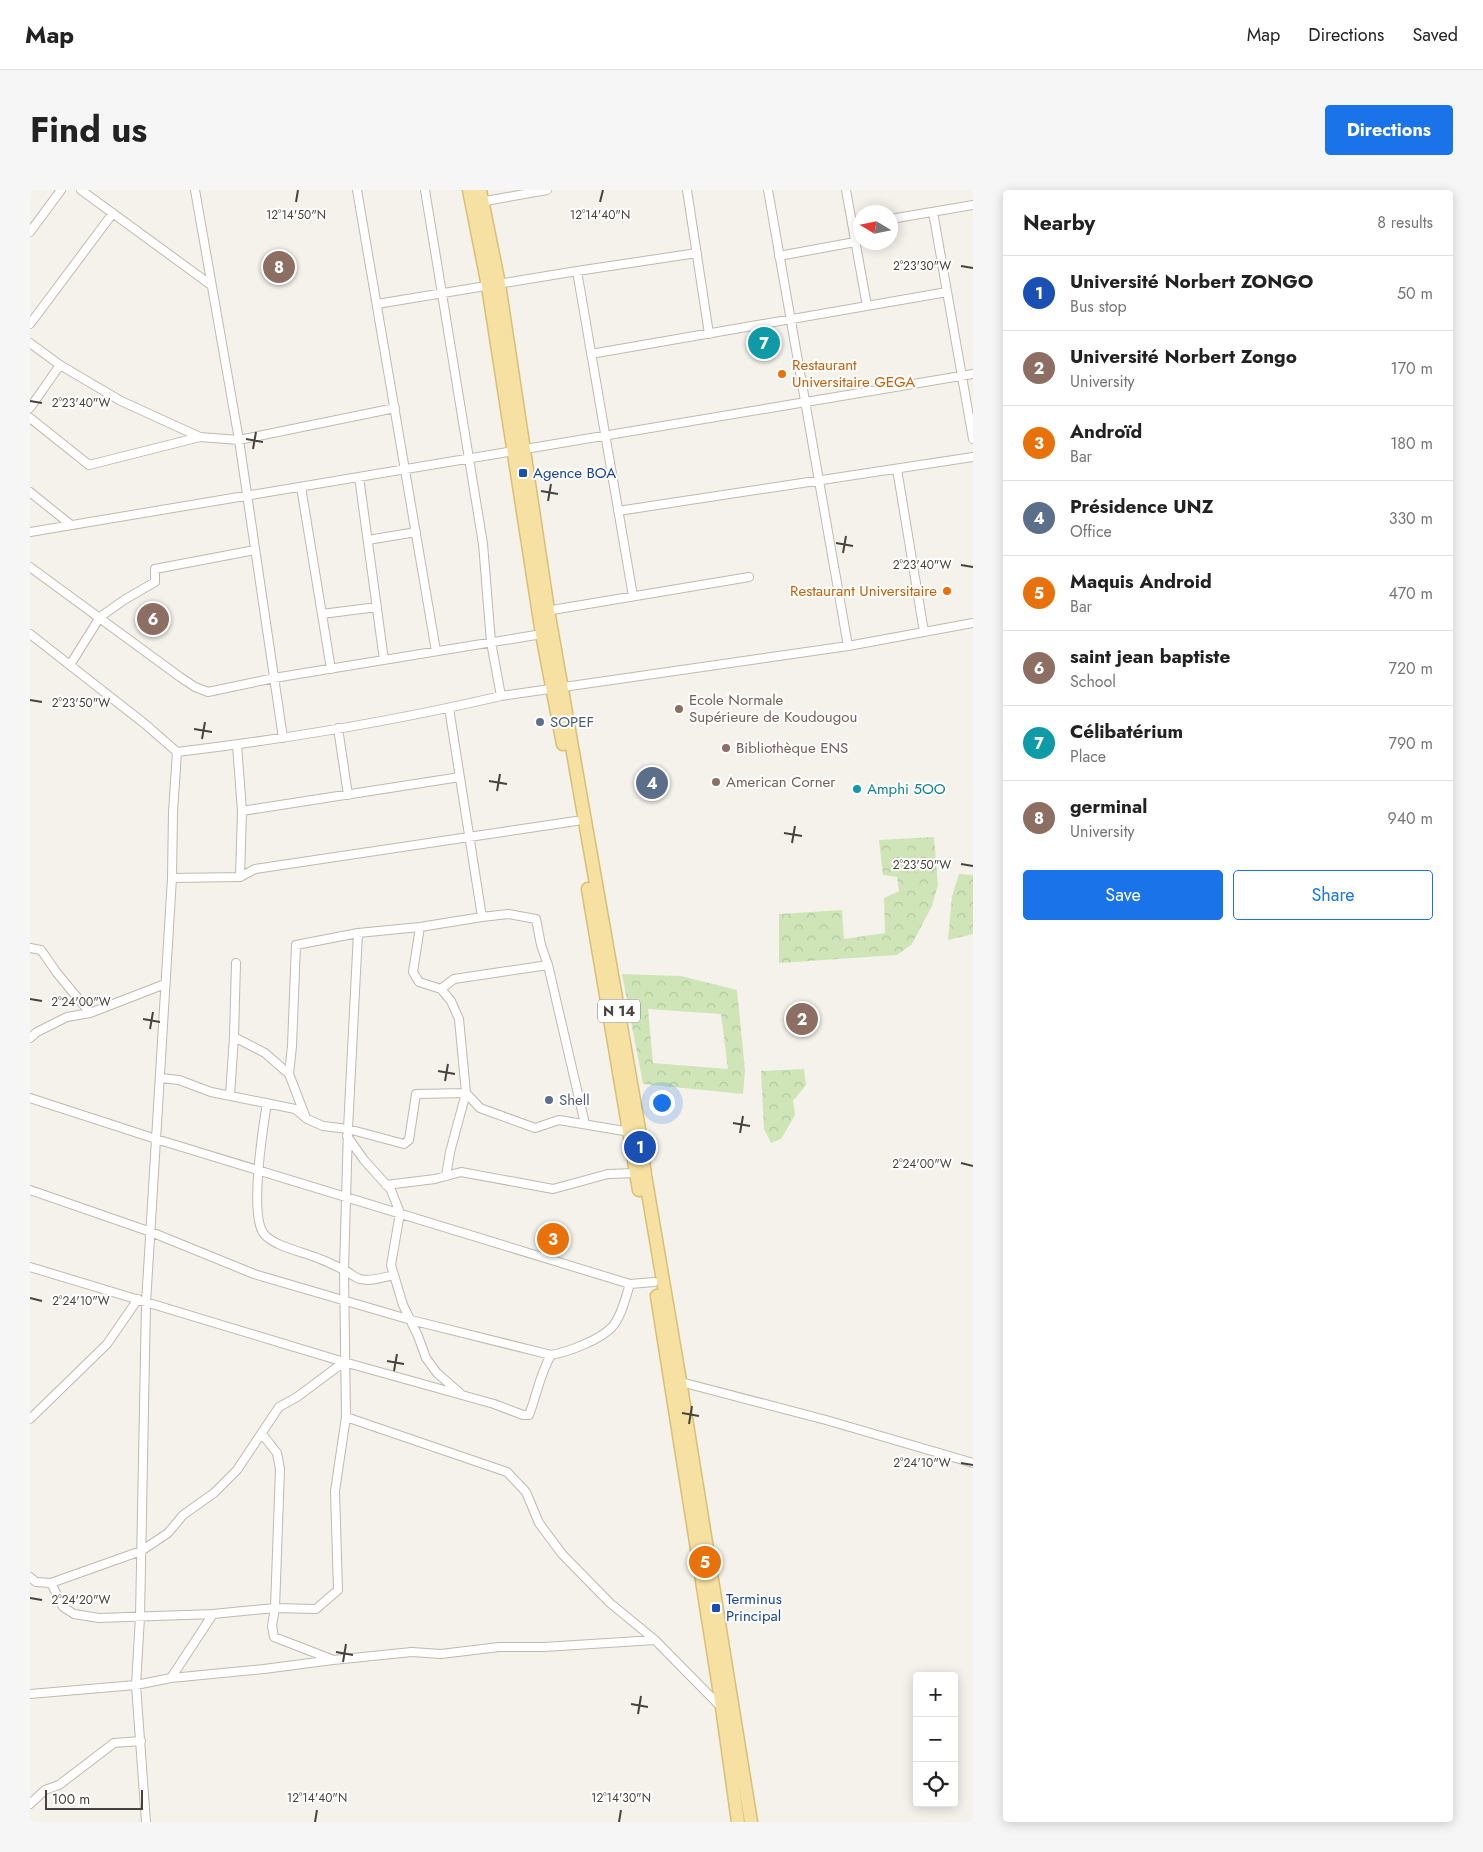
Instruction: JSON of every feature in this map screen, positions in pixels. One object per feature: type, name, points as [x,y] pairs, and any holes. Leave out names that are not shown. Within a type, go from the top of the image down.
[{"type":"main road","name":"N 14","points":[[469,190],[478,198],[557,688],[576,820],[654,1282],[675,1380],[751,1822]]},
{"type":"main road","name":"N 14","points":[[544,611],[542,634],[557,688],[584,820],[639,1129],[738,1822]]},
{"type":"street","points":[[30,232],[61,190]]},
{"type":"street","points":[[81,190],[212,285]]},
{"type":"street","points":[[195,190],[239,440],[283,738]]},
{"type":"street","points":[[357,190],[436,650]]},
{"type":"street","points":[[425,190],[483,544],[491,642],[501,696]]},
{"type":"street","points":[[478,198],[547,190]]},
{"type":"street","points":[[687,190],[709,334]]},
{"type":"street","points":[[768,190],[848,646]]},
{"type":"street","points":[[846,190],[853,214]]},
{"type":"street","points":[[898,218],[973,205]]},
{"type":"street","points":[[933,212],[973,439]]},
{"type":"street","points":[[30,324],[113,213]]},
{"type":"street","points":[[779,256],[853,242]]},
{"type":"street","points":[[856,250],[867,306]]},
{"type":"street","points":[[377,304],[697,253]]},
{"type":"street","points":[[577,271],[633,596]]},
{"type":"street","points":[[591,354],[947,292]]},
{"type":"street","points":[[30,342],[60,365],[121,401],[200,437]]},
{"type":"street","points":[[30,408],[60,365]]},
{"type":"street","points":[[30,532],[973,374]]},
{"type":"street","points":[[30,418],[90,466],[200,437],[239,440],[395,408]]},
{"type":"street","points":[[618,511],[819,482],[973,457]]},
{"type":"street","points":[[897,469],[924,632]]},
{"type":"street","points":[[359,477],[384,660]]},
{"type":"street","points":[[300,487],[331,669]]},
{"type":"street","points":[[30,492],[71,526]]},
{"type":"street","points":[[368,540],[416,532]]},
{"type":"street","points":[[70,665],[100,618],[124,600],[155,582],[155,569],[255,550]]},
{"type":"street","points":[[30,567],[180,677],[195,687],[208,692],[274,678],[542,634]]},
{"type":"street","points":[[544,611],[749,577]]},
{"type":"street","points":[[322,614],[377,607]]},
{"type":"street","points":[[30,634],[145,724],[177,752],[283,738],[449,708],[501,696],[848,646],[973,623]]},
{"type":"street","points":[[449,708],[482,917]]},
{"type":"street","points":[[338,728],[348,795]]},
{"type":"street","points":[[237,745],[242,811],[240,876]]},
{"type":"street","points":[[146,1822],[136,1685],[140,1617],[146,1303],[172,878],[173,812],[177,752]]},
{"type":"street","points":[[242,811],[460,777]]},
{"type":"street","points":[[172,878],[240,876],[255,869],[576,820]]},
{"type":"street","points":[[306,1119],[289,1074],[296,945],[358,933],[420,927],[508,914],[536,919],[585,1124]]},
{"type":"street","points":[[420,927],[414,972],[418,982],[441,989],[451,1001],[459,1019],[466,1093],[450,1152],[446,1176]]},
{"type":"street","points":[[52,1583],[63,1607],[74,1614],[99,1618],[213,1614],[275,1608],[316,1609],[338,1590],[335,1491],[346,1417],[344,1270],[347,1132],[358,933]]},
{"type":"street","points":[[30,948],[41,950],[90,1013]]},
{"type":"street","points":[[230,1095],[236,963]]},
{"type":"street","points":[[441,989],[454,979],[548,965]]},
{"type":"street","points":[[30,1038],[36,1032],[67,1016],[90,1013],[165,984]]},
{"type":"street","points":[[234,1037],[265,1053],[289,1074]]},
{"type":"street","points":[[160,1078],[179,1080],[211,1092],[295,1109],[306,1119],[323,1126],[404,1144],[409,1140],[416,1094],[466,1093],[480,1108],[535,1128],[559,1120],[630,1132]]},
{"type":"street","points":[[30,1098],[156,1139],[630,1284],[654,1282]]},
{"type":"street","points":[[267,1103],[261,1134],[258,1169],[258,1209],[263,1234],[274,1242],[311,1255],[360,1279],[374,1279],[394,1275]]},
{"type":"street","points":[[347,1132],[364,1160],[390,1190],[400,1213],[391,1265],[403,1304],[426,1358],[437,1374],[462,1395]]},
{"type":"street","points":[[386,1185],[436,1179],[461,1172],[553,1190],[608,1174],[636,1173]]},
{"type":"street","points":[[30,1190],[150,1232],[254,1274],[411,1320],[551,1355],[565,1352],[592,1340],[612,1327],[622,1308],[630,1284]]},
{"type":"street","points":[[30,1267],[344,1362],[494,1404],[522,1415],[528,1415],[536,1395],[542,1371],[551,1355]]},
{"type":"street","points":[[30,1420],[107,1344],[138,1299]]},
{"type":"street","points":[[30,1578],[36,1582],[52,1583],[141,1551],[168,1533],[183,1515],[214,1493],[237,1470],[279,1407],[297,1397],[344,1362]]},
{"type":"street","points":[[675,1380],[826,1420],[973,1463]]},
{"type":"street","points":[[346,1417],[507,1472],[526,1492],[539,1523],[562,1554],[610,1603],[655,1640],[722,1707]]},
{"type":"street","points":[[262,1434],[277,1453],[280,1469],[275,1608],[272,1626],[274,1637],[333,1660]]},
{"type":"street","points":[[172,1678],[213,1614]]},
{"type":"street","points":[[30,1694],[136,1685],[172,1678],[264,1670],[333,1660],[412,1652],[441,1654],[499,1647],[544,1647],[655,1640]]},
{"type":"street","points":[[30,1804],[45,1790],[60,1785],[114,1743],[141,1741]]},
{"type":"green space","points":[[934,837],[938,885],[932,906],[912,944],[897,955],[779,963],[779,914],[842,910],[844,939],[885,933],[884,898],[899,891],[897,877],[883,875],[879,840]]},
{"type":"green space","points":[[959,874],[973,875],[973,934],[948,940],[952,896]]},
{"type":"green space","points":[[622,974],[681,976],[737,990],[745,1070],[743,1094],[643,1084]],"holes":[[[648,1009],[721,1014],[728,1069],[653,1063]]]},
{"type":"green space","points":[[804,1069],[806,1085],[793,1101],[795,1115],[781,1139],[771,1143],[764,1129],[761,1071]]},
{"type":"place","name":"germinal","points":[[279,267]]},
{"type":"place","name":"Célibatérium","points":[[764,343]]},
{"type":"place","name":"Restaurant Universitaire GEGA","points":[[782,374]]},
{"type":"place","name":"Agence BOA","points":[[523,473]]},
{"type":"place","name":"Restaurant Universitaire","points":[[947,591]]},
{"type":"place","name":"saint jean baptiste","points":[[153,619]]},
{"type":"place","name":"Ecole Normale Supérieure de Koudougou","points":[[679,709]]},
{"type":"place","name":"SOPEF","points":[[540,722]]},
{"type":"place","name":"Bibliothèque ENS","points":[[726,748]]},
{"type":"place","name":"American Corner","points":[[716,782]]},
{"type":"place","name":"Présidence UNZ","points":[[652,783]]},
{"type":"place","name":"Amphi 5OO","points":[[857,789]]},
{"type":"place","name":"Université Norbert Zongo","points":[[802,1019]]},
{"type":"place","name":"Shell","points":[[549,1100]]},
{"type":"place","name":"Université Norbert ZONGO","points":[[640,1147]]},
{"type":"place","name":"Androïd","points":[[553,1239]]},
{"type":"place","name":"Maquis Android","points":[[705,1562]]},
{"type":"place","name":"Terminus Principal","points":[[716,1608]]}]
